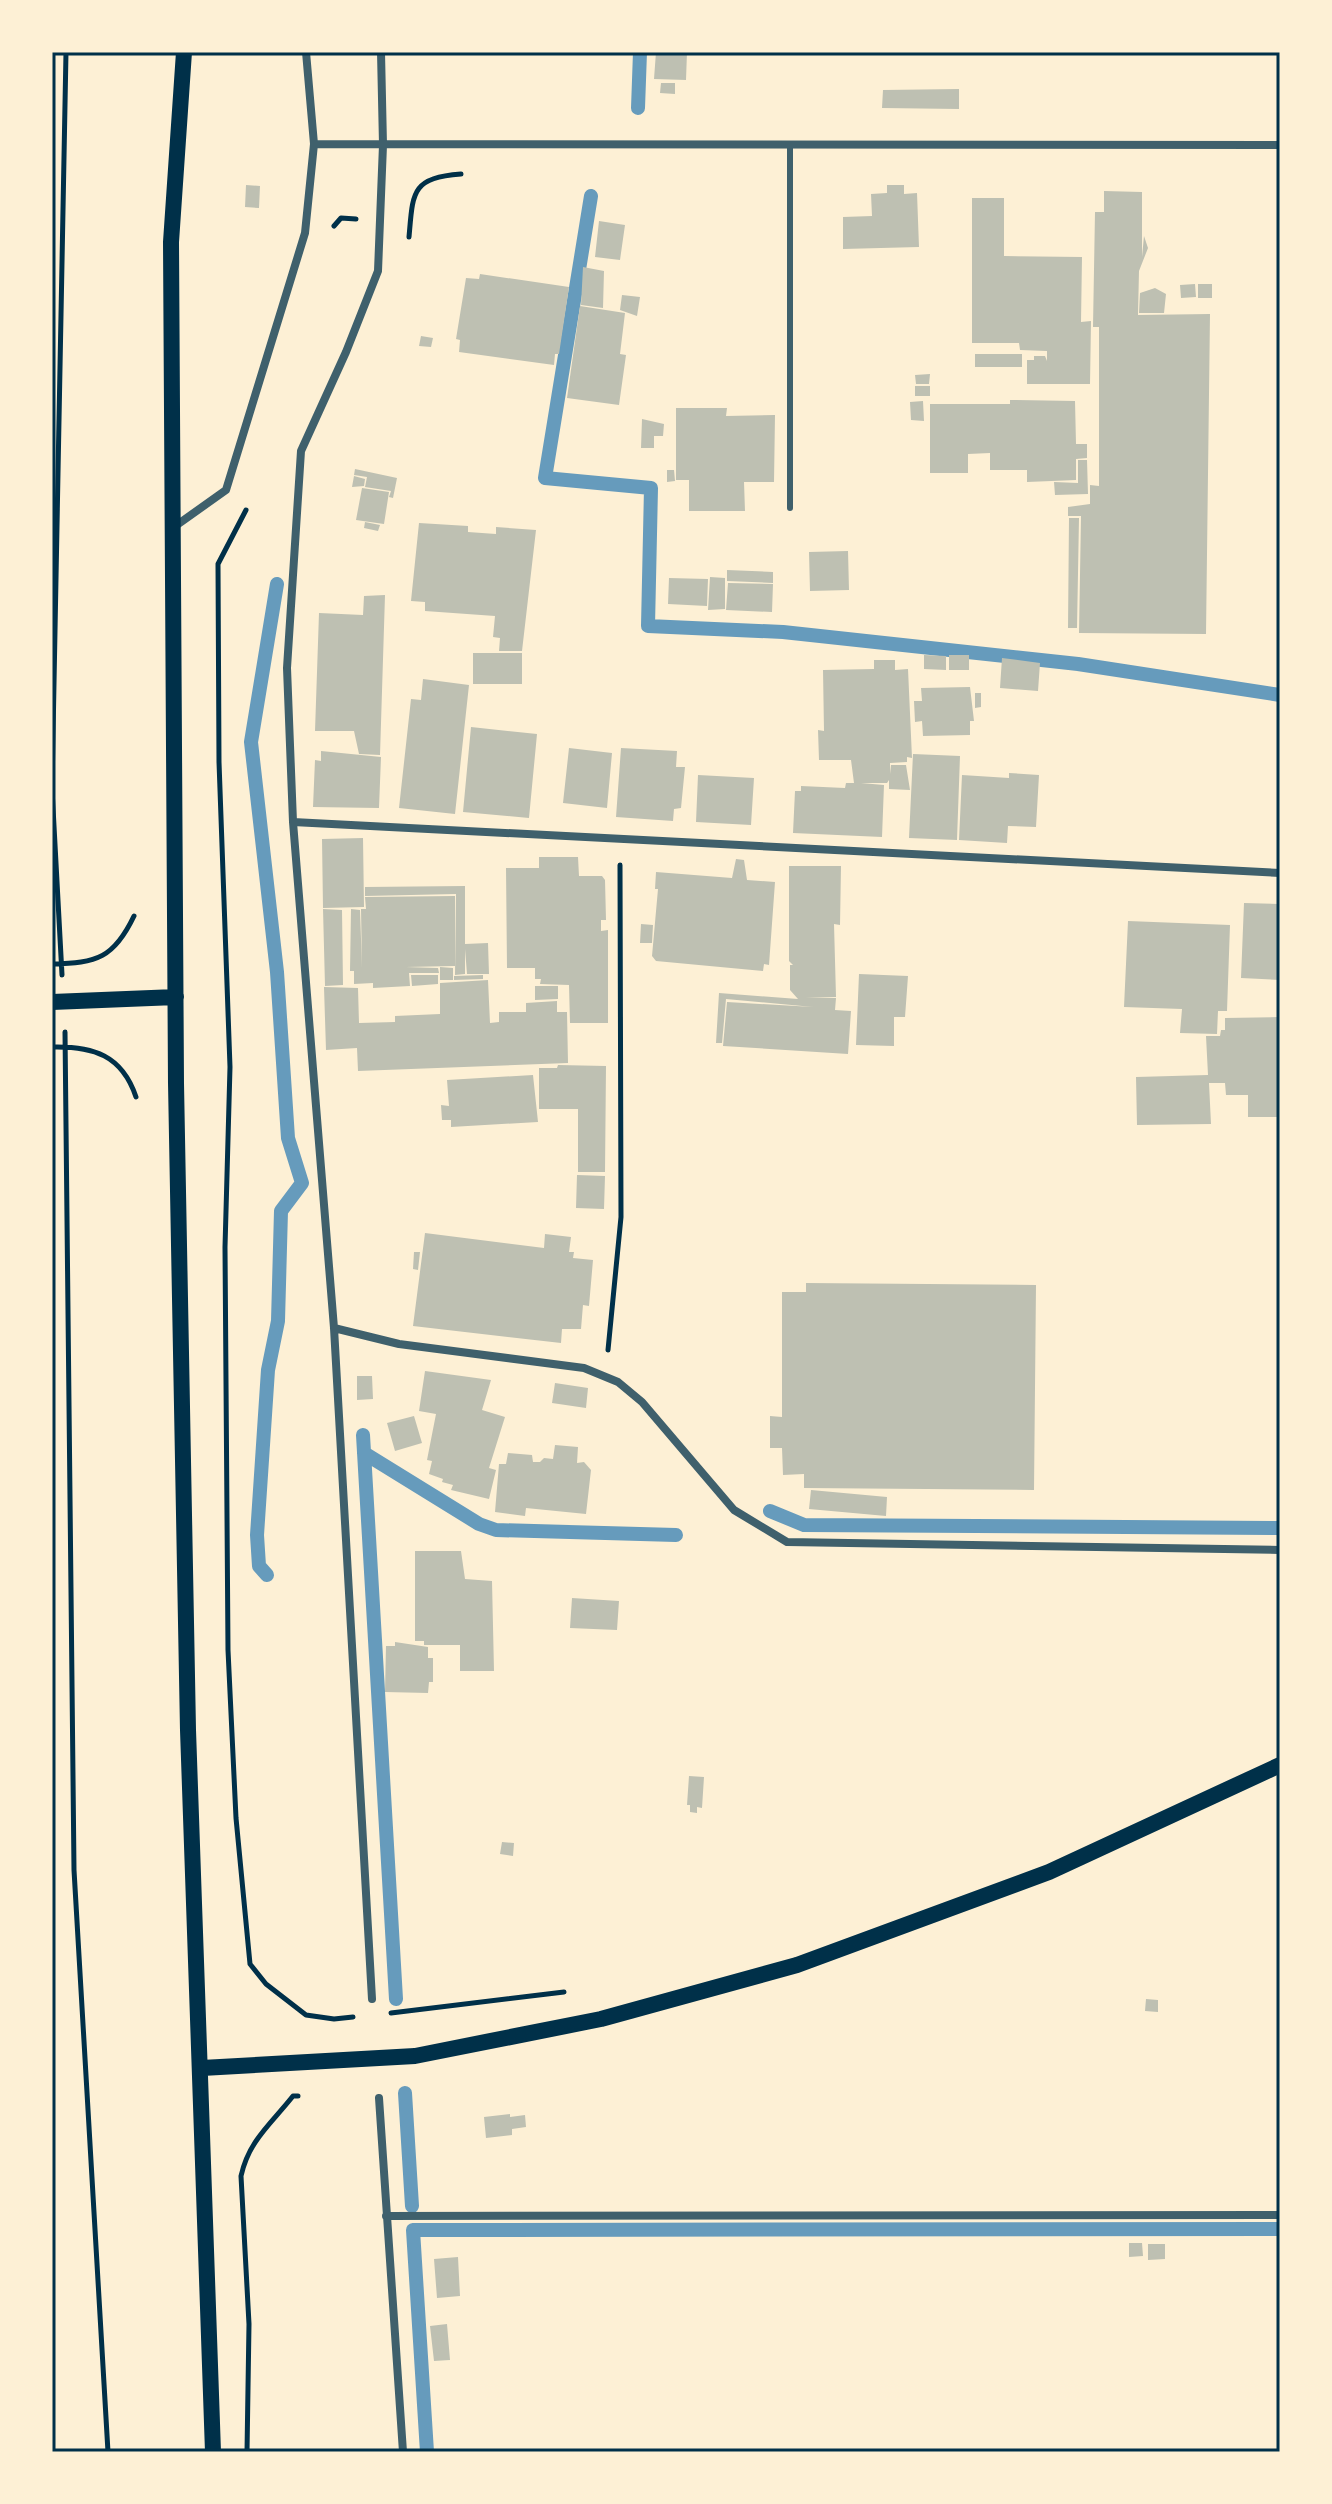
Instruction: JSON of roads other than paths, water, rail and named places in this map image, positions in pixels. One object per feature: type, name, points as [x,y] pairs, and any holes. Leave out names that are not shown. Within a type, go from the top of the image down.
[{"type":"main road","points":[[184,52],[171,242],[176,997],[188,1714],[213,2452]]},
{"type":"main road","points":[[57,995],[76,1001],[176,997]]},
{"type":"main road","points":[[202,2068],[352,2061],[456,2049],[601,2019],[797,1965],[1049,1872],[1280,1765]]},
{"type":"street","points":[[171,530],[226,490],[305,233],[314,144],[306,52]]},
{"type":"street","points":[[372,1999],[334,1328],[293,822],[287,668],[301,451],[346,352],[378,271],[383,145],[381,52]]},
{"type":"street","points":[[314,144],[1280,145]]},
{"type":"street","points":[[293,822],[1280,873]]},
{"type":"street","points":[[334,1328],[399,1344],[584,1368],[618,1382],[642,1402],[734,1510],[787,1542],[1280,1550]]},
{"type":"street","points":[[379,2098],[403,2452]]},
{"type":"street","points":[[386,2216],[1280,2215]]},
{"type":"lane","points":[[790,145],[790,508]]},
{"type":"waterway","points":[[638,108],[640,52]]},
{"type":"waterway","points":[[591,196],[545,478],[651,488],[648,626],[783,632],[1078,664],[1280,695]]},
{"type":"waterway","points":[[267,1575],[259,1566],[257,1535],[268,1370],[278,1321],[281,1211],[302,1183],[288,1138],[277,972],[251,742],[277,584]]},
{"type":"waterway","points":[[363,1435],[396,1999]]},
{"type":"waterway","points":[[364,1453],[479,1524],[496,1530],[676,1535]]},
{"type":"waterway","points":[[770,1511],[804,1525],[1280,1528]]},
{"type":"waterway","points":[[405,2093],[412,2206]]},
{"type":"waterway","points":[[427,2452],[413,2230],[1280,2229]]}]
